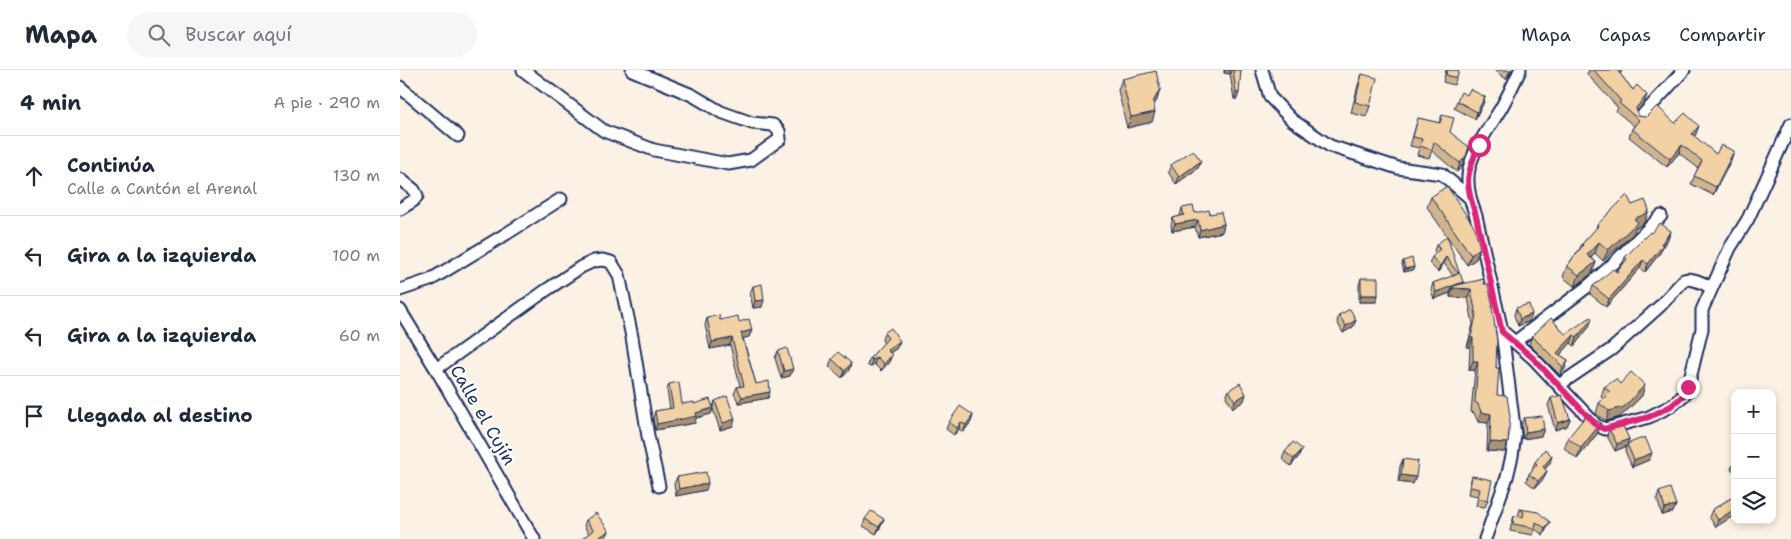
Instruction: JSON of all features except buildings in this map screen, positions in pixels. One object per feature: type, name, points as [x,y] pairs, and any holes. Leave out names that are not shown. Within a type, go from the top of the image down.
[{"type":"street","points":[[522,70],[604,131],[654,150],[728,164],[751,160],[780,139],[779,131],[773,125],[752,123],[721,112],[692,96],[632,70]]},
{"type":"street","points":[[1262,70],[1270,97],[1292,120],[1330,146],[1398,168],[1442,174],[1470,198]]},
{"type":"street","points":[[1485,539],[1507,477],[1515,435],[1502,332],[1467,181],[1469,168],[1479,145],[1501,108],[1520,70]]},
{"type":"street","points":[[1640,118],[1684,70]]},
{"type":"street","points":[[400,87],[458,136]]},
{"type":"street","points":[[1502,332],[1533,358],[1596,425],[1604,429],[1649,417],[1671,406],[1684,395],[1688,387],[1702,329],[1702,310],[1730,248],[1748,219],[1791,124]]},
{"type":"street","points":[[400,178],[414,190],[417,196],[414,201],[400,209]]},
{"type":"street","points":[[400,290],[430,280],[561,199]]},
{"type":"street","points":[[1515,342],[1587,287],[1661,216]]},
{"type":"street","points":[[436,369],[545,290],[581,267],[594,261],[603,260],[611,262],[616,267],[621,284],[632,337],[648,436],[659,486]]},
{"type":"street","points":[[1559,385],[1612,349],[1660,306],[1684,280],[1695,280],[1712,288]]},
{"type":"street","name":"Calle el Cujín","points":[[400,310],[534,539]]},
{"type":"route","points":[[1479,145],[1469,168],[1467,181],[1502,332],[1533,358],[1596,425],[1604,429],[1649,417],[1671,406],[1684,395],[1688,387]]}]
